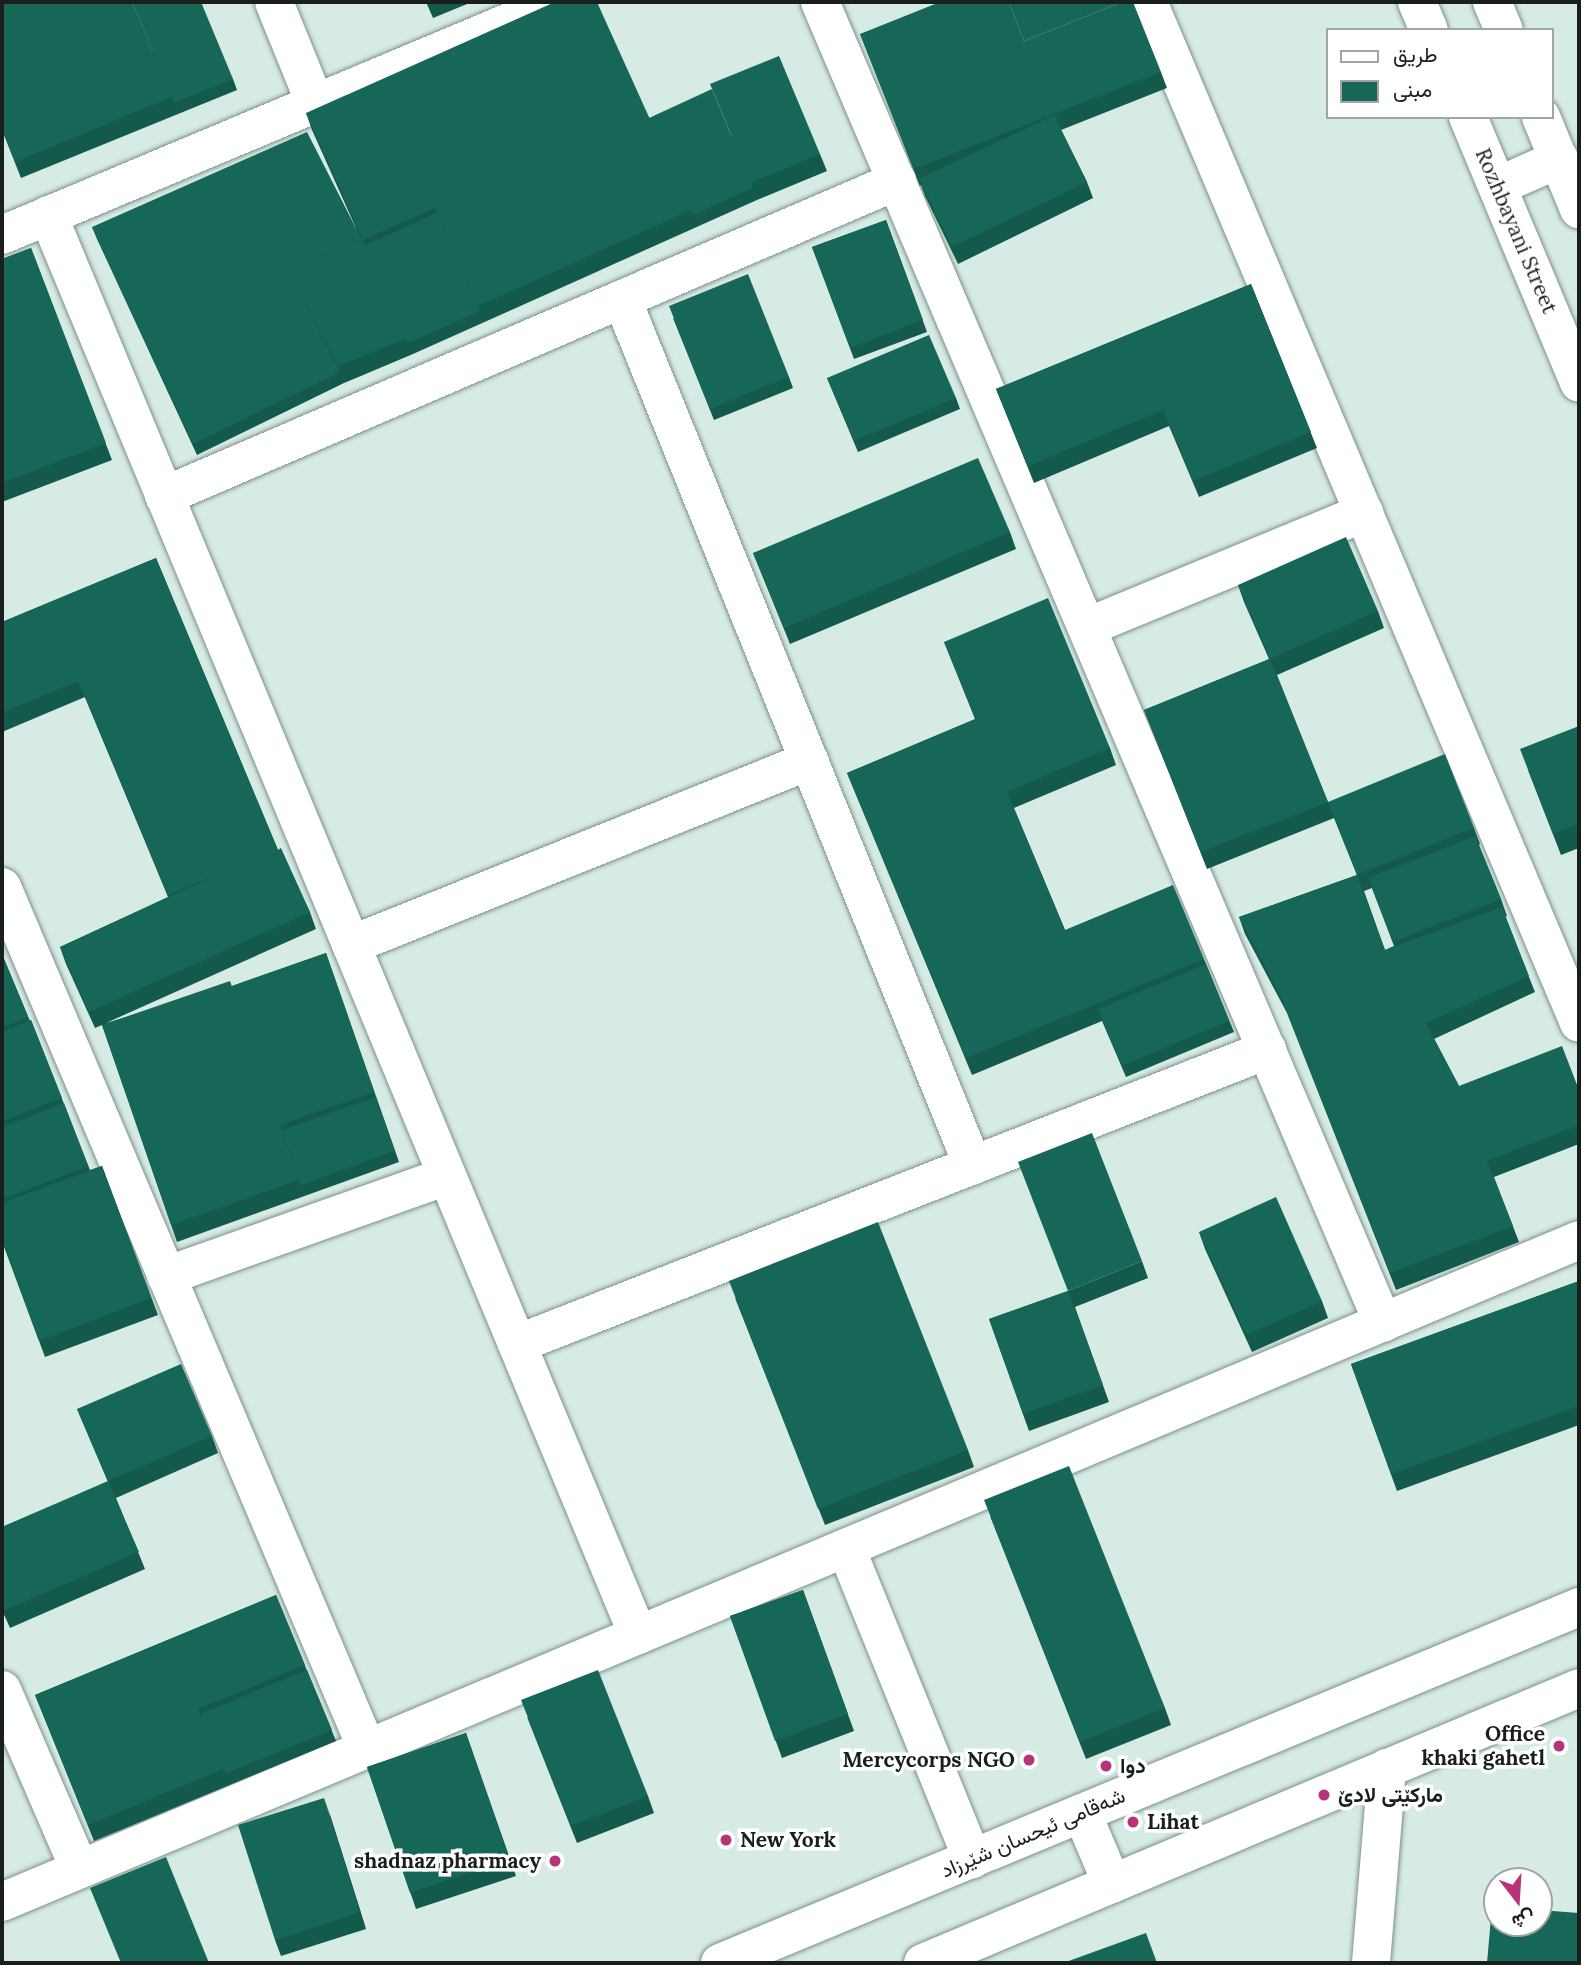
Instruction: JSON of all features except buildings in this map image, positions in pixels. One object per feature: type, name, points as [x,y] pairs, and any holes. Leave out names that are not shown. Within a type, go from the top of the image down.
[{"type":"street","points":[[274,2],[315,103]]},
{"type":"street","points":[[2,235],[556,2]]},
{"type":"street","points":[[820,2],[1382,1322]]},
{"type":"street","points":[[1149,2],[1579,1023]]},
{"type":"street","points":[[1417,2],[1428,28]]},
{"type":"street","points":[[1492,2],[1503,28]]},
{"type":"street","name":"Rozhbayani Street","points":[[1469,119],[1579,383]]},
{"type":"street","points":[[1542,119],[1579,209]]},
{"type":"street","points":[[1498,186],[1559,159]]},
{"type":"street","points":[[164,496],[897,181]]},
{"type":"street","points":[[48,215],[638,1635]]},
{"type":"street","points":[[622,299],[973,1166]]},
{"type":"street","points":[[1087,627],[1364,513]]},
{"type":"street","points":[[351,945],[808,761]]},
{"type":"street","points":[[2,887],[367,1749]]},
{"type":"street","points":[[517,1344],[1267,1050]]},
{"type":"street","points":[[166,1276],[447,1176]]},
{"type":"street","points":[[2,1902],[1579,1240]]},
{"type":"street","points":[[846,1548],[972,1859]]},
{"type":"street","name":"شەقامی ئیحسان شێرزاد","points":[[720,1963],[1579,1607]]},
{"type":"street","points":[[923,1963],[1579,1688]]},
{"type":"street","points":[[2,1690],[79,1868]]},
{"type":"street","points":[[1371,1963],[1387,1768]]},
{"type":"street","points":[[1082,1813],[1112,1884]]},
{"type":"place","name":"Office khaki gahetl","points":[[1559,1746]]},
{"type":"place","name":"Mercycorps NGO","points":[[1029,1760]]},
{"type":"place","name":"دوا","points":[[1106,1766]]},
{"type":"place","name":"مارکێتی لادێ","points":[[1324,1795]]},
{"type":"place","name":"Lihat","points":[[1133,1822]]},
{"type":"place","name":"New York","points":[[726,1840]]},
{"type":"place","name":"shadnaz pharmacy","points":[[555,1861]]}]
